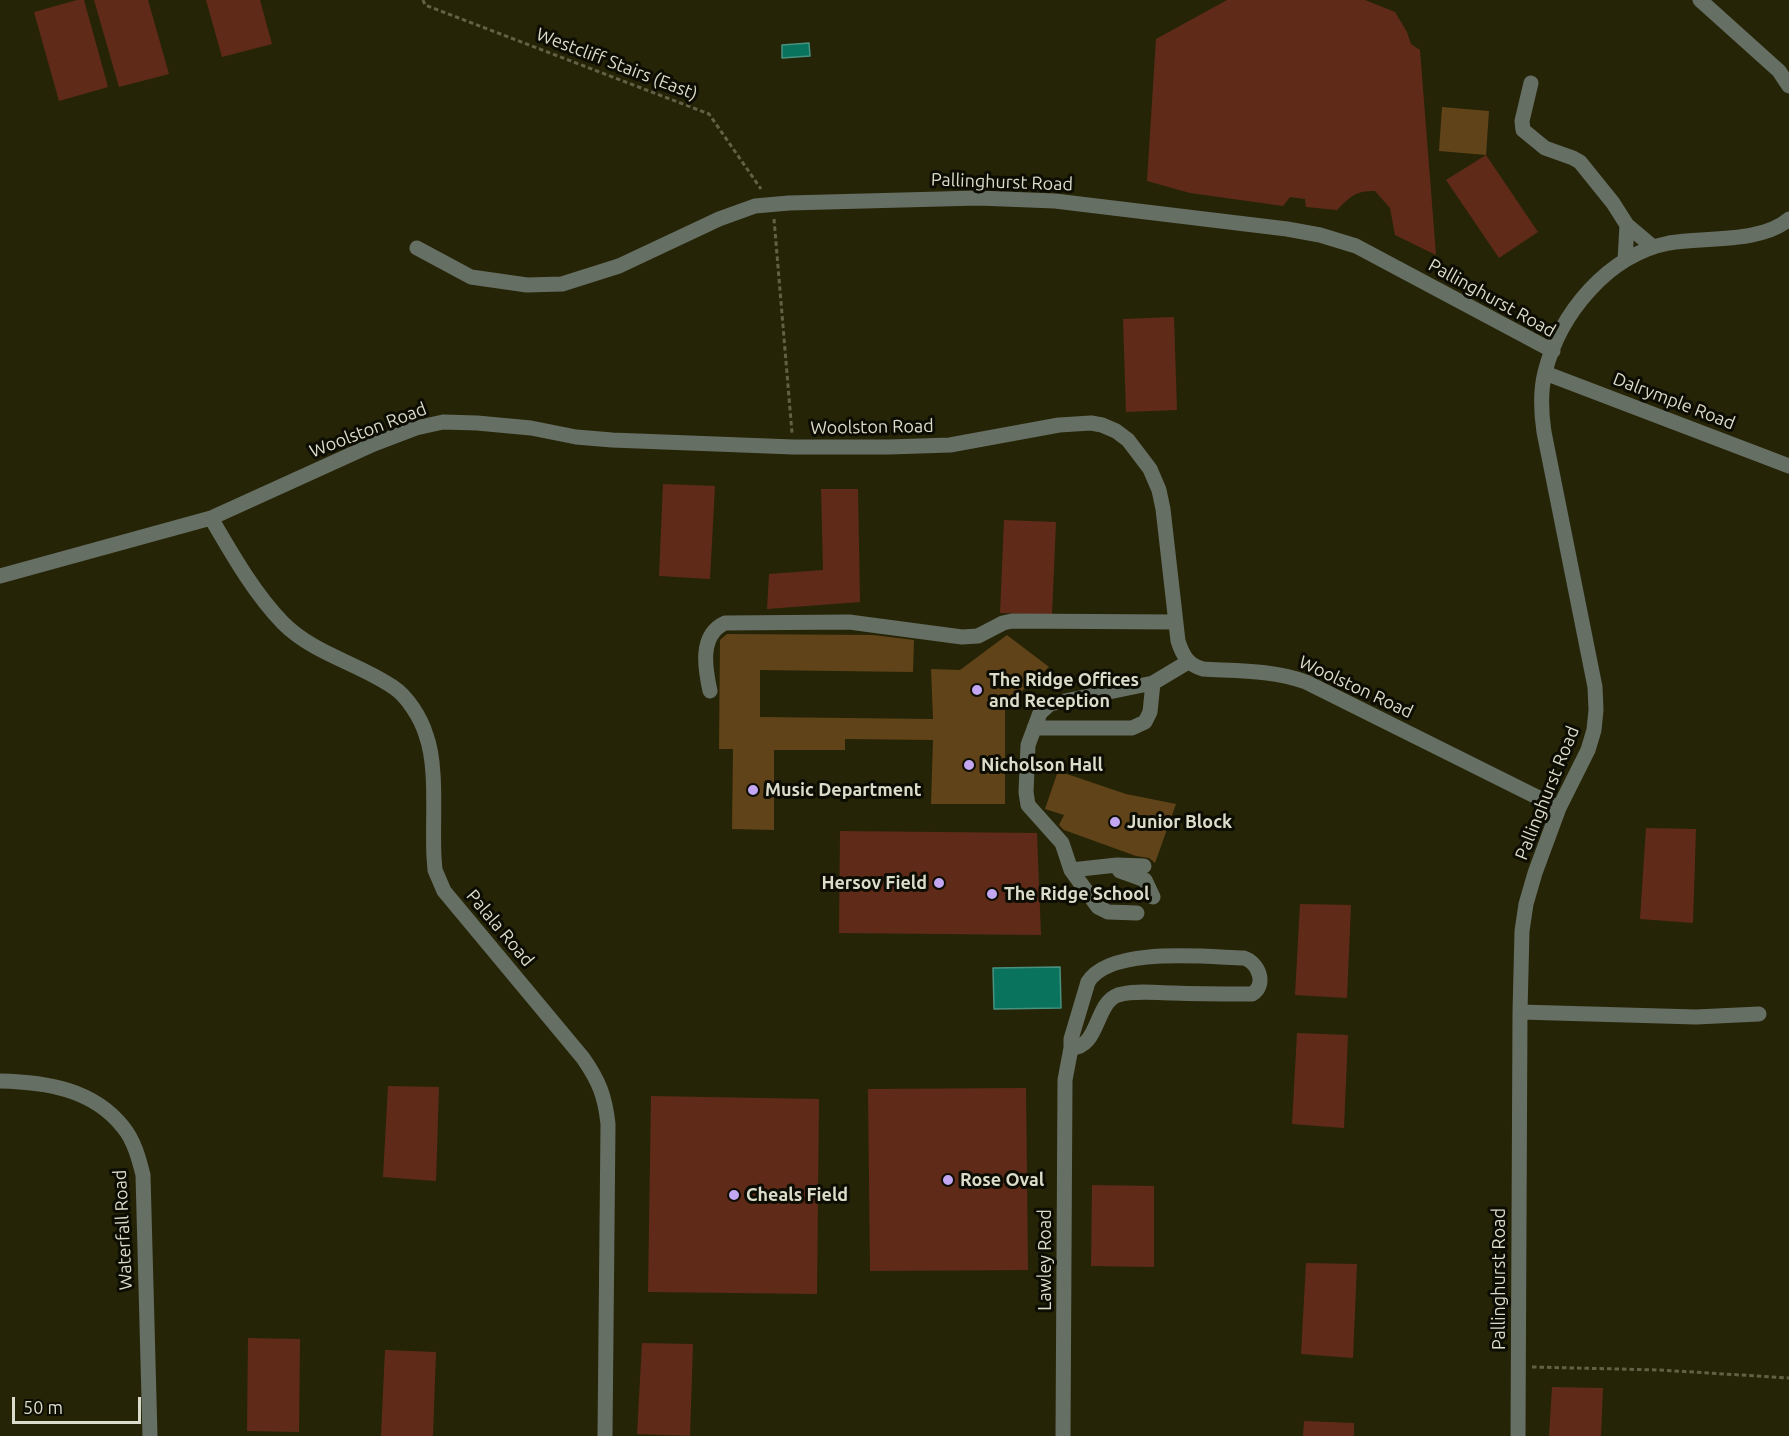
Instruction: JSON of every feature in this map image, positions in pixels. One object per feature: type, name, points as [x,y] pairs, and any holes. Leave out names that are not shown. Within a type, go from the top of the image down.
[{"type":"street","points":[[1700,0],[1779,71],[1789,86]]},
{"type":"street","points":[[1532,83],[1522,121],[1523,130],[1545,148],[1581,162],[1619,210],[1627,225],[1653,247]]},
{"type":"street","name":"Pallinghurst Road","points":[[417,249],[471,276],[527,285],[562,284],[620,266],[731,214],[755,206],[978,198],[1033,199],[1320,235],[1356,246],[1553,351],[1545,373],[1541,409],[1595,687],[1596,710],[1594,730],[1588,750],[1559,808],[1535,873],[1526,904],[1522,932],[1518,1436]]},
{"type":"street","points":[[1553,351],[1569,318],[1580,304],[1614,268],[1625,260],[1653,247],[1757,233],[1780,226],[1789,219]]},
{"type":"street","points":[[1625,260],[1627,225]]},
{"type":"street","name":"Dalrymple Road","points":[[1545,373],[1789,466]]},
{"type":"street","name":"Woolston Road","points":[[0,576],[211,518],[374,444],[416,428],[443,422],[531,428],[576,437],[612,440],[793,447],[950,445],[1075,423],[1102,425],[1128,440],[1150,469],[1159,490],[1178,641],[1188,662],[1203,669],[1270,672],[1306,682],[1559,808]]},
{"type":"street","name":"Palala Road","points":[[211,518],[257,590],[284,623],[306,641],[393,687],[412,708],[426,734],[430,753],[435,870],[444,891],[598,1079],[608,1124],[605,1436]]},
{"type":"street","points":[[710,691],[705,661],[706,650],[714,631],[725,623],[849,622],[962,637],[978,636],[1003,623],[1012,621],[1175,622]]},
{"type":"street","points":[[1137,913],[1102,910],[1071,870],[1062,843],[1049,826],[1031,810],[1026,800],[1028,745],[1040,713],[1050,704],[1153,683],[1188,662]]},
{"type":"street","points":[[1034,728],[1132,728],[1145,722],[1150,711],[1153,683]]},
{"type":"street","points":[[1071,870],[1117,865],[1144,866]]},
{"type":"street","points":[[1117,865],[1120,871],[1145,880],[1153,897]]},
{"type":"street","name":"Lawley Road","points":[[1063,1436],[1065,1080],[1071,1039],[1088,982],[1092,975],[1108,965],[1122,960],[1152,957],[1235,958],[1250,960],[1258,969],[1260,984],[1252,993],[1148,992],[1117,996],[1104,1009],[1087,1040],[1081,1046],[1071,1048]]},
{"type":"street","points":[[1520,1012],[1696,1017],[1759,1014]]},
{"type":"street","name":"Waterfall Road","points":[[0,1081],[35,1082],[72,1091],[93,1101],[113,1116],[125,1129],[138,1157],[143,1175],[150,1436]]},
{"type":"path","name":"Westcliff Stairs (East)","points":[[423,0],[425,5],[709,114],[773,205]]},
{"type":"path","points":[[773,205],[793,447]]},
{"type":"path","points":[[1518,1367],[1660,1370],[1789,1378]]},
{"type":"shaded area","points":[[84,0],[108,87],[59,101],[34,12]]},
{"type":"shaded area","points":[[94,0],[148,0],[169,74],[119,87]]},
{"type":"shaded area","points":[[206,0],[260,0],[272,44],[222,57]]},
{"type":"shaded area","points":[[1227,0],[1365,0],[1395,12],[1411,44],[1420,50],[1436,255],[1395,235],[1390,208],[1375,191],[1354,195],[1337,210],[1306,207],[1305,199],[1290,197],[1283,206],[1190,193],[1147,181],[1156,39]]},
{"type":"shaded area","points":[[1486,155],[1538,232],[1499,258],[1446,180]]},
{"type":"shaded area","points":[[1174,317],[1177,410],[1126,412],[1123,319]]},
{"type":"shaded area","points":[[663,484],[715,486],[710,579],[659,576]]},
{"type":"shaded area","points":[[821,489],[858,489],[860,602],[767,609],[769,574],[823,570]]},
{"type":"shaded area","points":[[1004,520],[1056,522],[1052,615],[1000,613]]},
{"type":"shaded area","points":[[1646,828],[1696,829],[1693,923],[1640,919]]},
{"type":"shaded area","name":"Hersov Field","points":[[840,831],[1037,833],[1041,935],[839,933]]},
{"type":"shaded area","points":[[1300,904],[1351,905],[1347,998],[1295,995]]},
{"type":"shaded area","points":[[1297,1033],[1348,1035],[1344,1128],[1292,1124]]},
{"type":"shaded area","points":[[388,1086],[439,1087],[436,1181],[383,1177]]},
{"type":"shaded area","name":"Rose Oval","points":[[1026,1088],[1028,1270],[870,1271],[868,1089]]},
{"type":"shaded area","name":"Cheals Field","points":[[651,1096],[819,1099],[817,1294],[648,1292]]},
{"type":"shaded area","points":[[1092,1185],[1154,1186],[1154,1267],[1091,1266]]},
{"type":"shaded area","points":[[1306,1263],[1357,1264],[1353,1358],[1301,1354]]},
{"type":"shaded area","points":[[248,1338],[300,1339],[299,1432],[247,1431]]},
{"type":"shaded area","points":[[642,1343],[693,1344],[690,1436],[637,1434]]},
{"type":"shaded area","points":[[385,1350],[436,1352],[433,1436],[381,1436]]},
{"type":"shaded area","points":[[1552,1387],[1603,1388],[1601,1436],[1549,1436]]},
{"type":"shaded area","points":[[1304,1421],[1354,1423],[1354,1436],[1303,1436]]},
{"type":"water","points":[[809,43],[810,56],[782,58],[782,45]]},
{"type":"water","points":[[1060,967],[1061,1008],[994,1009],[993,968]]},
{"type":"building","points":[[1442,107],[1489,111],[1486,155],[1439,151]]},
{"type":"building","points":[[727,634],[873,635],[914,640],[913,672],[760,670],[760,717],[933,719],[931,669],[960,670],[1007,635],[1049,667],[1005,706],[1005,804],[931,804],[933,740],[845,739],[845,750],[774,750],[774,830],[732,829],[733,749],[719,749],[720,640]]},
{"type":"building","name":"Junior Block","points":[[1058,771],[1126,794],[1176,804],[1155,863],[1149,858],[1136,856],[1064,830],[1059,825],[1064,815],[1045,809]]},
{"type":"place","name":"The Ridge Offices and Reception","points":[[977,690]]},
{"type":"place","name":"Nicholson Hall","points":[[969,765]]},
{"type":"place","name":"Music Department","points":[[753,790]]},
{"type":"place","name":"Junior Block","points":[[1115,822]]},
{"type":"place","name":"Hersov Field","points":[[939,883]]},
{"type":"place","name":"The Ridge School","points":[[992,894]]},
{"type":"place","name":"Rose Oval","points":[[948,1180]]},
{"type":"place","name":"Cheals Field","points":[[734,1195]]}]
